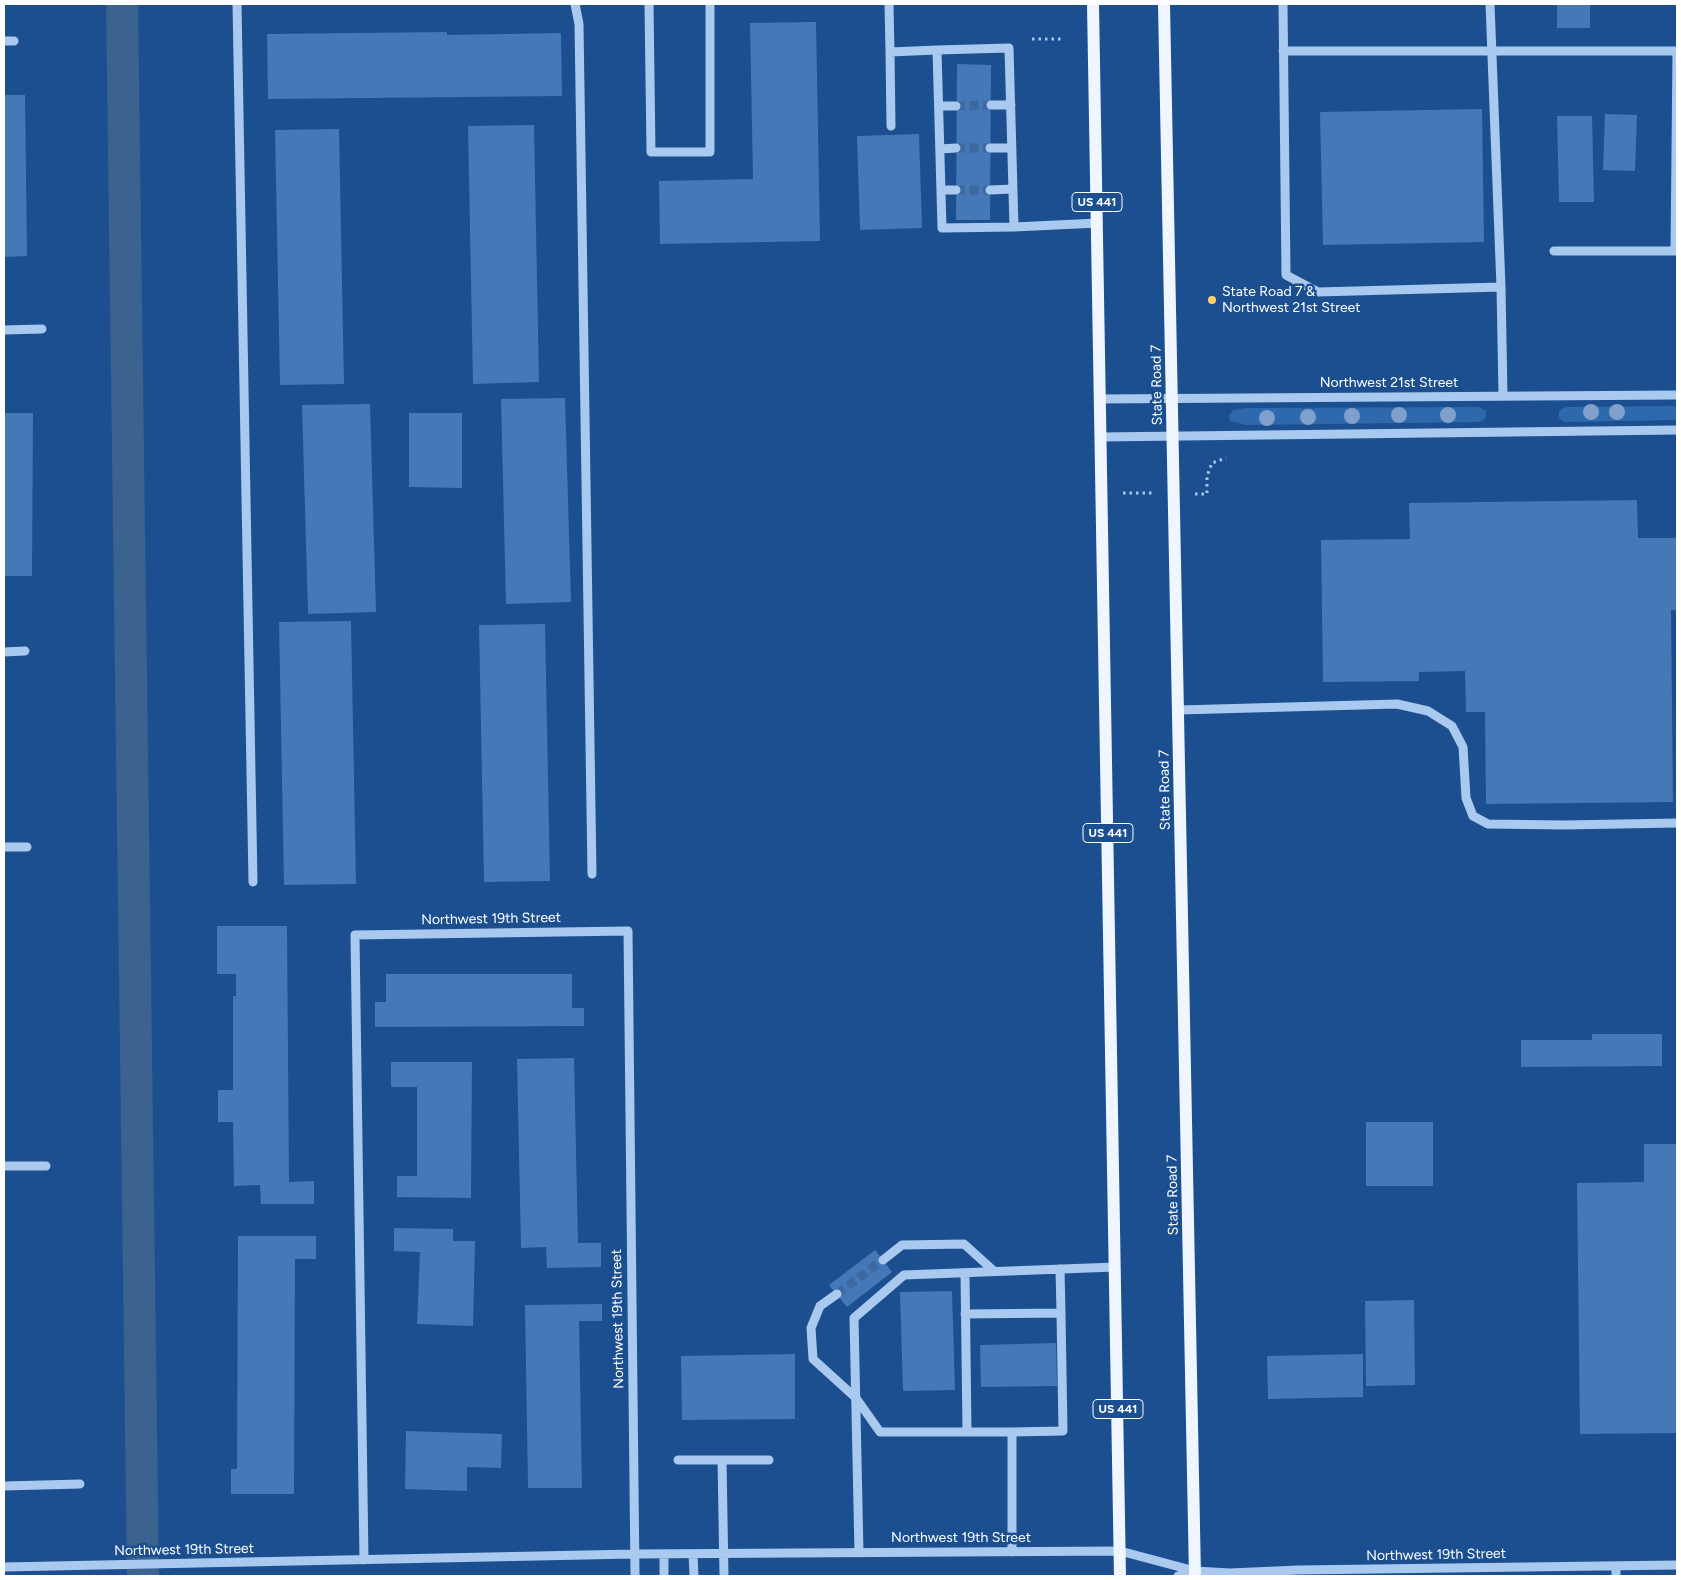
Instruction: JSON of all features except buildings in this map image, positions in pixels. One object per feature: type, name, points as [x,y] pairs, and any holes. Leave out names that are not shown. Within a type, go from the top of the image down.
[{"type":"main road","name":"US 441","points":[[1093,4],[1102,437],[1120,1576]]},
{"type":"main road","name":"State Road 7","points":[[1164,4],[1195,1574]]},
{"type":"street","points":[[236,4],[253,882]]},
{"type":"street","points":[[575,4],[579,24],[592,874]]},
{"type":"street","points":[[649,4],[651,152],[710,152],[710,4]]},
{"type":"street","points":[[889,4],[892,126]]},
{"type":"street","points":[[1283,4],[1286,275],[1318,292],[1501,287]]},
{"type":"street","points":[[1490,4],[1490,51],[1501,287],[1503,396]]},
{"type":"street","points":[[4,41],[14,41]]},
{"type":"street","points":[[890,52],[1009,48],[1014,227]]},
{"type":"street","points":[[937,50],[942,228],[1098,223]]},
{"type":"street","points":[[1283,51],[1677,51],[1675,251],[1554,251]]},
{"type":"street","points":[[991,105],[1011,105]]},
{"type":"street","points":[[939,106],[956,106]]},
{"type":"street","points":[[940,149],[956,148]]},
{"type":"street","points":[[990,148],[1012,148]]},
{"type":"street","points":[[990,190],[1013,189]]},
{"type":"street","points":[[941,190],[956,190]]},
{"type":"street","points":[[4,330],[42,330]]},
{"type":"street","name":"Northwest 21st Street","points":[[1101,399],[1677,394]]},
{"type":"street","points":[[1102,437],[1677,430]]},
{"type":"street","points":[[4,652],[25,651]]},
{"type":"street","points":[[1179,710],[1397,704],[1428,711],[1452,726],[1463,747],[1466,798],[1473,816],[1488,824],[1564,825],[1677,822]]},
{"type":"street","points":[[4,847],[27,847]]},
{"type":"street","name":"Northwest 19th Street","points":[[364,1560],[355,935],[628,931],[635,1576]]},
{"type":"street","points":[[4,1166],[46,1166]]},
{"type":"street","points":[[882,1260],[902,1245],[964,1244],[994,1272]]},
{"type":"street","points":[[860,1553],[854,1318],[904,1275],[1115,1267]]},
{"type":"street","points":[[837,1294],[820,1306],[812,1328],[813,1359],[856,1398],[880,1432],[1063,1431],[1060,1269]]},
{"type":"street","points":[[965,1272],[967,1432]]},
{"type":"street","points":[[965,1314],[1061,1313]]},
{"type":"street","points":[[1012,1432],[1012,1552]]},
{"type":"street","points":[[678,1460],[769,1460]]},
{"type":"street","points":[[722,1460],[724,1576]]},
{"type":"street","points":[[4,1486],[80,1484]]},
{"type":"street","name":"Northwest 19th Street","points":[[4,1567],[634,1554],[1120,1550],[1195,1574]]},
{"type":"street","points":[[664,1554],[664,1576]]},
{"type":"street","points":[[693,1554],[694,1576]]},
{"type":"street","name":"Northwest 19th Street","points":[[1178,1576],[1298,1570],[1568,1572],[1616,1566],[1677,1565]]},
{"type":"street","points":[[1616,1566],[1616,1576]]},
{"type":"path","points":[[1032,39],[1063,39]]},
{"type":"path","points":[[1102,492],[1207,494],[1207,476],[1212,463],[1226,457]]},
{"type":"shaded area","points":[[1677,406],[1677,420],[1564,422],[1559,418],[1559,411],[1565,407]]},
{"type":"shaded area","points":[[1479,407],[1486,411],[1486,418],[1480,422],[1246,425],[1230,421],[1229,416],[1233,410],[1246,408]]},
{"type":"waterway","points":[[122,4],[143,1576]]},
{"type":"tunnel","points":[[956,106],[991,105]]},
{"type":"tunnel","points":[[956,148],[990,148]]},
{"type":"tunnel","points":[[956,190],[990,190]]},
{"type":"tunnel","points":[[837,1294],[883,1260]]},
{"type":"place","name":"State Road 7 & Northwest 21st Street","points":[[1212,300]]}]
